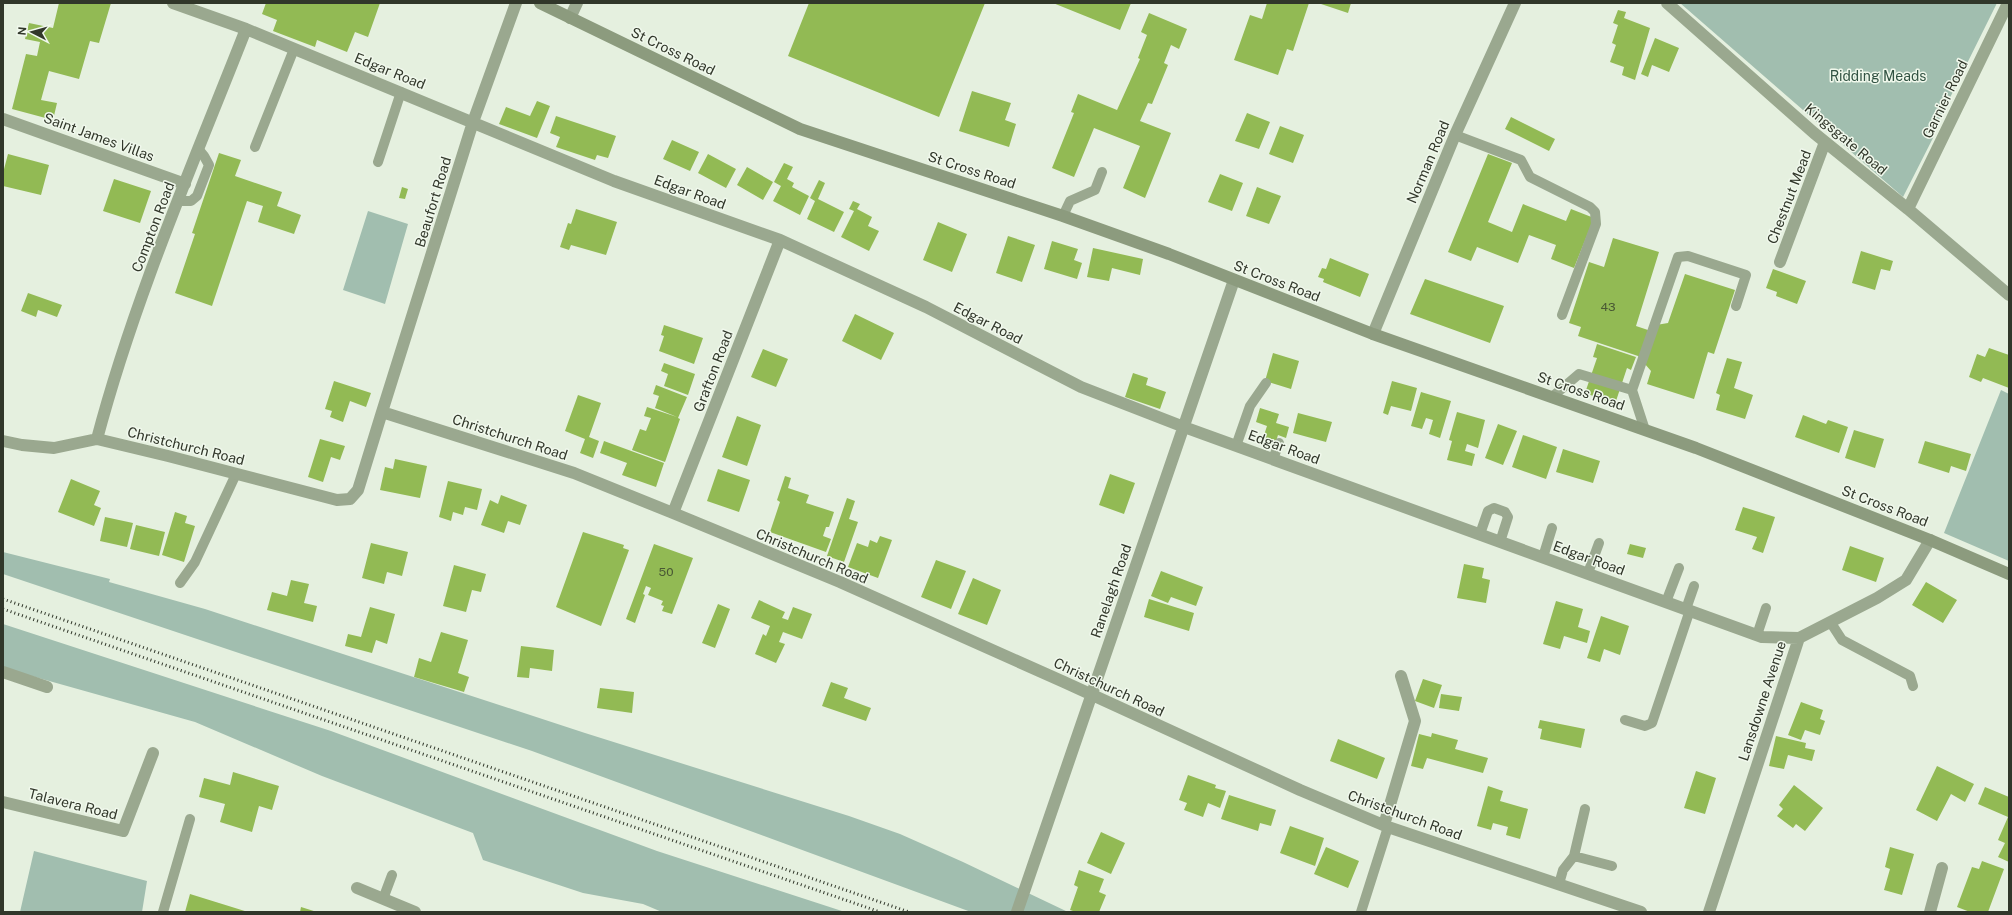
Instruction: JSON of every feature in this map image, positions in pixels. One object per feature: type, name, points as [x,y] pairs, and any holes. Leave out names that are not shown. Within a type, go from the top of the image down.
[{"type":"main road","name":"St Cross Road","points":[[540,3],[800,129],[1063,216],[1170,254],[1373,334],[1696,448],[1930,540],[2009,574]]},
{"type":"street","name":"Edgar Road","points":[[174,3],[246,29],[614,181],[780,240],[926,308],[1080,387],[1184,427],[1762,637],[1799,638]]},
{"type":"street","name":"Beaufort Road","points":[[382,412],[474,122],[516,3]]},
{"type":"street","points":[[570,18],[577,3]]},
{"type":"street","name":"Norman Road","points":[[1373,334],[1455,135],[1515,3]]},
{"type":"street","name":"Kingsgate Road","points":[[1667,3],[1825,142],[1908,209],[2009,296]]},
{"type":"street","name":"Garnier Road","points":[[1908,209],[2008,3]]},
{"type":"street","name":"Compton Road","points":[[97,439],[113,378],[179,201],[246,29]]},
{"type":"street","name":"Saint James Villas","points":[[3,119],[186,184]]},
{"type":"street","name":"Chestnut Mead","points":[[1780,262],[1825,142]]},
{"type":"street","name":"Grafton Road","points":[[673,513],[780,240]]},
{"type":"street","name":"Ranelagh Road","points":[[1017,912],[1234,280]]},
{"type":"street","name":"Christchurch Road","points":[[3,441],[22,445],[54,448],[97,439],[337,500],[350,499],[358,490],[382,412],[574,473],[673,513],[840,582],[1091,694],[1293,787],[1386,826],[1641,912]]},
{"type":"street","name":"Lansdowne Avenue","points":[[1709,912],[1799,638],[1831,623],[1906,580],[1930,540]]},
{"type":"street","points":[[3,672],[47,687]]},
{"type":"street","points":[[1386,826],[1415,721],[1401,676]]},
{"type":"street","name":"Talavera Road","points":[[3,802],[124,831],[153,753]]},
{"type":"street","points":[[1930,912],[1942,868]]},
{"type":"street","points":[[357,888],[414,912]]},
{"type":"lane","points":[[255,147],[294,49]]},
{"type":"lane","points":[[378,162],[401,92]]},
{"type":"lane","points":[[1455,135],[1521,160],[1530,177],[1590,207],[1595,212],[1596,224],[1562,315]]},
{"type":"lane","points":[[179,201],[191,202],[197,196],[209,165],[199,150]]},
{"type":"lane","points":[[1063,216],[1070,201],[1095,190],[1102,172]]},
{"type":"lane","points":[[1645,430],[1632,390],[1678,257],[1688,256],[1746,275],[1736,306]]},
{"type":"lane","points":[[1552,397],[1579,374],[1632,390]]},
{"type":"lane","points":[[1236,446],[1250,406],[1266,383]]},
{"type":"lane","points":[[1273,459],[1279,443]]},
{"type":"lane","points":[[180,583],[195,562],[236,474]]},
{"type":"lane","points":[[1480,534],[1488,511],[1494,508],[1504,512],[1508,517],[1500,542]]},
{"type":"lane","points":[[1542,557],[1552,528]]},
{"type":"lane","points":[[1588,573],[1599,543]]},
{"type":"lane","points":[[1666,602],[1679,568]]},
{"type":"lane","points":[[1625,720],[1645,726],[1652,723],[1688,610],[1694,586]]},
{"type":"lane","points":[[1757,635],[1766,608]]},
{"type":"lane","points":[[1831,623],[1842,640],[1910,676],[1913,686]]},
{"type":"lane","points":[[1559,884],[1563,870],[1574,856],[1585,809]]},
{"type":"lane","points":[[164,912],[190,818]]},
{"type":"lane","points":[[1361,912],[1386,826]]},
{"type":"lane","points":[[1574,856],[1612,866]]},
{"type":"lane","points":[[383,899],[392,875]]},
{"type":"green space","name":"Ridding Meads","points":[[1680,3],[1997,3],[1932,134],[1934,136],[1903,197]]},
{"type":"green space","points":[[368,211],[408,224],[385,304],[343,290]]},
{"type":"green space","points":[[2001,390],[2009,394],[2009,561],[1944,533]]},
{"type":"green space","points":[[3,552],[110,579],[109,582],[205,609],[585,733],[849,816],[900,834],[1068,912],[971,912],[532,751],[3,574]]},
{"type":"green space","points":[[3,624],[331,731],[657,851],[845,912],[662,912],[643,904],[583,893],[483,860],[473,833],[322,776],[195,722],[3,668]]},
{"type":"green space","points":[[34,851],[147,881],[142,912],[20,912]]},
{"type":"building","points":[[59,3],[111,3],[99,43],[90,41],[79,79],[49,71],[41,100],[57,103],[53,120],[12,109],[26,54],[37,56],[40,42],[25,39],[29,23],[53,28]]},
{"type":"building","points":[[266,3],[380,3],[368,37],[355,32],[347,52],[317,40],[315,47],[273,31],[277,20],[262,14]]},
{"type":"building","points":[[809,3],[985,3],[939,117],[788,56]]},
{"type":"building","points":[[1053,3],[1131,3],[1120,30]]},
{"type":"building","points":[[1267,3],[1309,3],[1293,51],[1287,49],[1278,75],[1234,60],[1250,15],[1262,19]]},
{"type":"building","points":[[1318,3],[1351,3],[1348,13]]},
{"type":"building","points":[[1618,10],[1626,12],[1624,18],[1650,28],[1635,80],[1622,75],[1624,67],[1610,62],[1616,45],[1612,43],[1618,25],[1613,23]]},
{"type":"building","points":[[1149,13],[1187,29],[1179,49],[1171,45],[1164,63],[1168,65],[1152,104],[1148,103],[1140,121],[1171,133],[1145,198],[1123,188],[1140,146],[1094,128],[1074,177],[1052,168],[1074,113],[1071,112],[1078,94],[1117,110],[1140,59],[1138,58],[1147,35],[1141,32]]},
{"type":"building","points":[[1655,38],[1679,48],[1669,72],[1652,65],[1648,77],[1641,74]]},
{"type":"building","points":[[972,91],[1011,103],[1005,120],[1016,124],[1009,147],[959,131]]},
{"type":"building","points":[[537,101],[550,106],[537,138],[499,124],[506,107],[530,116]]},
{"type":"building","points":[[1247,113],[1270,122],[1259,149],[1235,141]]},
{"type":"building","points":[[556,116],[616,136],[608,158],[597,155],[595,160],[556,147],[560,137],[550,133]]},
{"type":"building","points":[[1511,117],[1555,139],[1549,151],[1505,129]]},
{"type":"building","points":[[1280,126],[1304,135],[1293,163],[1269,154]]},
{"type":"building","points":[[672,140],[699,152],[690,171],[663,159]]},
{"type":"building","points":[[219,153],[241,160],[235,176],[282,192],[277,206],[301,215],[294,234],[258,222],[263,206],[247,201],[212,306],[175,293],[195,234],[192,233]]},
{"type":"building","points":[[8,154],[49,165],[41,195],[3,186],[3,173]]},
{"type":"building","points":[[708,154],[736,169],[726,188],[698,173]]},
{"type":"building","points":[[1488,154],[1512,163],[1488,222],[1512,232],[1523,204],[1566,221],[1571,209],[1594,218],[1574,268],[1551,259],[1556,245],[1529,235],[1518,263],[1477,247],[1471,261],[1448,252]]},
{"type":"building","points":[[784,163],[793,167],[787,179],[794,183],[792,187],[809,196],[800,215],[773,201],[781,186],[774,182]]},
{"type":"building","points":[[747,167],[773,182],[763,200],[737,185]]},
{"type":"building","points":[[1220,174],[1243,183],[1232,211],[1208,202]]},
{"type":"building","points":[[114,179],[151,191],[140,223],[103,211]]},
{"type":"building","points":[[819,180],[825,183],[818,199],[844,212],[834,232],[807,219],[815,201],[810,198]]},
{"type":"building","points":[[402,187],[408,189],[405,199],[399,198]]},
{"type":"building","points":[[1257,187],[1281,196],[1269,224],[1246,216]]},
{"type":"building","points":[[853,201],[860,204],[857,209],[872,217],[868,226],[879,231],[869,251],[841,237],[854,211],[849,209]]},
{"type":"building","points":[[576,209],[617,222],[606,255],[571,245],[569,250],[560,247],[568,223],[571,224]]},
{"type":"building","points":[[938,222],[967,234],[952,272],[923,260]]},
{"type":"building","points":[[1008,236],[1035,245],[1022,282],[996,273]]},
{"type":"building","points":[[1613,238],[1659,252],[1636,326],[1648,330],[1650,326],[1668,323],[1685,274],[1735,290],[1714,354],[1708,352],[1694,399],[1647,384],[1651,371],[1638,356],[1578,336],[1581,327],[1569,323],[1589,262],[1604,267]]},
{"type":"building","points":[[1052,241],[1078,249],[1074,260],[1082,263],[1077,279],[1044,269]]},
{"type":"building","points":[[1093,248],[1143,259],[1140,275],[1112,268],[1109,281],[1087,277]]},
{"type":"building","points":[[1861,251],[1893,261],[1890,271],[1881,269],[1875,290],[1852,283]]},
{"type":"building","points":[[1330,258],[1369,274],[1360,297],[1323,282],[1324,279],[1318,277],[1322,268],[1326,269]]},
{"type":"building","points":[[1773,269],[1806,281],[1797,304],[1776,296],[1777,292],[1766,288]]},
{"type":"building","points":[[1425,279],[1504,306],[1490,343],[1410,314]]},
{"type":"building","points":[[28,293],[62,305],[57,317],[38,310],[36,317],[21,311]]},
{"type":"building","points":[[855,314],[894,333],[881,360],[842,341]]},
{"type":"building","points":[[664,325],[703,338],[694,364],[659,351],[664,336],[661,335]]},
{"type":"building","points":[[1597,344],[1636,357],[1631,370],[1627,368],[1615,404],[1585,393],[1597,358],[1593,357]]},
{"type":"building","points":[[1989,348],[2009,355],[2009,388],[1983,378],[1981,382],[1969,377],[1977,354],[1985,357]]},
{"type":"building","points":[[763,349],[788,359],[776,387],[751,377]]},
{"type":"building","points":[[1273,353],[1299,361],[1291,389],[1265,381]]},
{"type":"building","points":[[1727,358],[1742,362],[1734,388],[1753,395],[1745,419],[1716,410],[1720,395],[1716,393]]},
{"type":"building","points":[[664,363],[695,374],[688,395],[664,386],[668,374],[661,371]]},
{"type":"building","points":[[1133,373],[1148,378],[1146,385],[1166,392],[1160,409],[1125,397]]},
{"type":"building","points":[[334,381],[371,393],[366,407],[350,401],[343,422],[330,417],[332,411],[325,409]]},
{"type":"building","points":[[1392,381],[1417,388],[1411,411],[1391,406],[1388,415],[1383,413]]},
{"type":"building","points":[[656,385],[687,397],[678,418],[680,419],[665,462],[632,450],[640,429],[646,431],[651,418],[644,416],[647,407],[677,417],[655,408],[659,396],[653,394]]},
{"type":"building","points":[[1421,392],[1451,401],[1440,438],[1429,434],[1433,420],[1426,418],[1422,429],[1411,426]]},
{"type":"building","points":[[578,395],[601,403],[589,437],[599,441],[593,458],[580,453],[585,439],[565,431]]},
{"type":"building","points":[[1260,408],[1279,414],[1276,423],[1289,427],[1286,438],[1278,435],[1274,448],[1261,444],[1267,426],[1256,422]]},
{"type":"building","points":[[1457,412],[1485,420],[1478,448],[1467,444],[1465,451],[1475,454],[1472,466],[1447,460],[1452,441],[1449,440]]},
{"type":"building","points":[[1298,413],[1332,422],[1326,442],[1293,433]]},
{"type":"building","points":[[1803,415],[1826,424],[1828,420],[1848,427],[1839,453],[1795,437]]},
{"type":"building","points":[[737,416],[761,425],[747,466],[722,457]]},
{"type":"building","points":[[1498,424],[1517,431],[1503,465],[1485,458]]},
{"type":"building","points":[[1854,430],[1884,439],[1875,468],[1845,458]]},
{"type":"building","points":[[1523,435],[1557,447],[1546,479],[1512,467]]},
{"type":"building","points":[[320,439],[345,446],[340,460],[331,457],[323,482],[308,477]]},
{"type":"building","points":[[604,441],[664,463],[656,487],[622,475],[627,463],[600,453]]},
{"type":"building","points":[[1925,441],[1971,454],[1966,471],[1951,466],[1949,473],[1918,463]]},
{"type":"building","points":[[1563,449],[1600,461],[1593,483],[1556,472]]},
{"type":"building","points":[[395,459],[427,466],[420,498],[380,490],[385,467],[393,469]]},
{"type":"building","points":[[718,469],[750,480],[739,512],[707,501]]},
{"type":"building","points":[[1110,474],[1135,483],[1124,514],[1099,505]]},
{"type":"building","points":[[785,476],[791,478],[788,488],[809,495],[806,503],[834,512],[829,527],[826,527],[823,536],[831,539],[826,552],[770,532],[780,502],[777,500]]},
{"type":"building","points":[[71,479],[100,491],[94,505],[101,508],[94,526],[58,512]]},
{"type":"building","points":[[448,481],[482,489],[477,510],[465,507],[463,515],[453,512],[451,521],[439,517]]},
{"type":"building","points":[[501,495],[527,505],[520,525],[508,521],[504,533],[481,525],[490,500],[498,504]]},
{"type":"building","points":[[847,498],[855,501],[849,519],[858,522],[844,562],[827,556]]},
{"type":"building","points":[[1743,507],[1775,517],[1763,553],[1752,549],[1757,537],[1735,530]]},
{"type":"building","points":[[175,512],[187,516],[185,523],[195,526],[184,562],[162,555]]},
{"type":"building","points":[[105,517],[133,523],[127,547],[100,541]]},
{"type":"building","points":[[136,525],[165,532],[159,556],[130,549]]},
{"type":"building","points":[[583,532],[624,545],[623,548],[629,550],[601,626],[556,607]]},
{"type":"building","points":[[880,536],[892,540],[878,578],[848,567],[857,543],[868,547],[870,540],[877,543]]},
{"type":"building","points":[[371,543],[408,552],[402,576],[387,572],[384,584],[362,578]]},
{"type":"building","points":[[654,544],[693,558],[672,614],[662,611],[664,606],[661,605],[663,601],[648,595],[651,588],[646,586],[643,594],[645,595],[635,623],[626,619]]},
{"type":"building","points":[[1630,544],[1646,548],[1643,558],[1627,554]]},
{"type":"building","points":[[1850,546],[1884,558],[1876,582],[1842,570]]},
{"type":"building","points":[[936,560],[966,571],[951,609],[921,597]]},
{"type":"building","points":[[1464,564],[1484,568],[1482,578],[1490,580],[1486,603],[1457,598]]},
{"type":"building","points":[[454,565],[486,574],[481,592],[472,590],[466,612],[443,606]]},
{"type":"building","points":[[1161,571],[1203,587],[1196,606],[1171,597],[1168,603],[1151,596]]},
{"type":"building","points":[[973,578],[1001,590],[987,625],[958,614]]},
{"type":"building","points":[[291,580],[309,584],[304,603],[317,606],[313,622],[267,610],[272,592],[287,596]]},
{"type":"building","points":[[1926,582],[1957,600],[1943,623],[1912,605]]},
{"type":"building","points":[[1149,599],[1194,613],[1189,631],[1144,617]]},
{"type":"building","points":[[759,600],[785,612],[782,618],[788,620],[793,607],[812,614],[802,639],[783,632],[779,642],[785,644],[776,663],[755,654],[763,634],[766,636],[770,626],[751,618]]},
{"type":"building","points":[[1556,601],[1583,609],[1578,627],[1590,631],[1587,643],[1564,636],[1560,649],[1543,644]]},
{"type":"building","points":[[718,604],[730,609],[715,648],[702,643]]},
{"type":"building","points":[[370,607],[395,614],[387,644],[376,640],[372,653],[345,646],[348,634],[361,637]]},
{"type":"building","points":[[1601,616],[1629,626],[1620,655],[1604,649],[1600,662],[1587,658]]},
{"type":"building","points":[[441,632],[468,640],[458,673],[469,677],[464,692],[414,677],[419,658],[431,662]]},
{"type":"building","points":[[521,646],[554,650],[552,671],[530,668],[529,678],[517,677]]},
{"type":"building","points":[[1423,679],[1442,685],[1434,708],[1415,701]]},
{"type":"building","points":[[831,682],[848,688],[844,698],[871,708],[866,721],[822,706]]},
{"type":"building","points":[[600,688],[634,692],[632,713],[597,708]]},
{"type":"building","points":[[1441,694],[1462,697],[1459,711],[1439,708]]},
{"type":"building","points":[[1801,702],[1823,710],[1820,719],[1825,721],[1820,735],[1805,730],[1801,740],[1788,735]]},
{"type":"building","points":[[1540,720],[1585,729],[1581,748],[1540,739],[1542,729],[1538,728]]},
{"type":"building","points":[[1432,733],[1458,740],[1455,749],[1488,758],[1483,773],[1427,758],[1423,769],[1411,766],[1419,734],[1431,737]]},
{"type":"building","points":[[1776,736],[1806,743],[1805,748],[1815,750],[1812,761],[1788,755],[1784,769],[1769,766]]},
{"type":"building","points":[[1338,739],[1385,758],[1377,779],[1330,761]]},
{"type":"building","points":[[1937,766],[1974,784],[1965,802],[1951,794],[1937,821],[1916,810]]},
{"type":"building","points":[[1696,771],[1716,778],[1705,814],[1684,808]]},
{"type":"building","points":[[233,772],[279,786],[272,810],[259,806],[252,832],[220,822],[225,804],[199,797],[204,778],[230,785]]},
{"type":"building","points":[[1188,775],[1216,785],[1215,788],[1226,791],[1220,808],[1208,803],[1203,817],[1184,810],[1187,803],[1179,800]]},
{"type":"building","points":[[1794,785],[1823,808],[1805,831],[1796,824],[1793,828],[1777,816],[1783,809],[1779,805]]},
{"type":"building","points":[[1488,786],[1503,791],[1500,801],[1528,809],[1520,839],[1506,835],[1508,827],[1493,823],[1491,830],[1477,826]]},
{"type":"building","points":[[1985,787],[2009,797],[2009,862],[1998,857],[2005,843],[1998,840],[2008,817],[1978,804]]},
{"type":"building","points":[[1229,795],[1276,810],[1271,826],[1260,823],[1258,831],[1221,819]]},
{"type":"building","points":[[1290,826],[1324,838],[1315,866],[1280,853]]},
{"type":"building","points":[[1101,832],[1125,843],[1111,874],[1087,863]]},
{"type":"building","points":[[1326,847],[1359,861],[1348,888],[1314,874]]},
{"type":"building","points":[[1890,847],[1914,854],[1902,895],[1884,890],[1890,869],[1885,867]]},
{"type":"building","points":[[1982,861],[2004,869],[1988,912],[1970,912],[1957,907],[1972,867],[1979,869]]},
{"type":"building","points":[[1079,870],[1104,879],[1099,892],[1106,895],[1099,912],[1076,912],[1070,910],[1078,887],[1074,885]]},
{"type":"building","points":[[190,894],[248,912],[185,912]]},
{"type":"building","points":[[301,907],[317,912],[300,912]]},
{"type":"railway","points":[[3,599],[909,912]]},
{"type":"railway","points":[[3,609],[880,912]]}]
